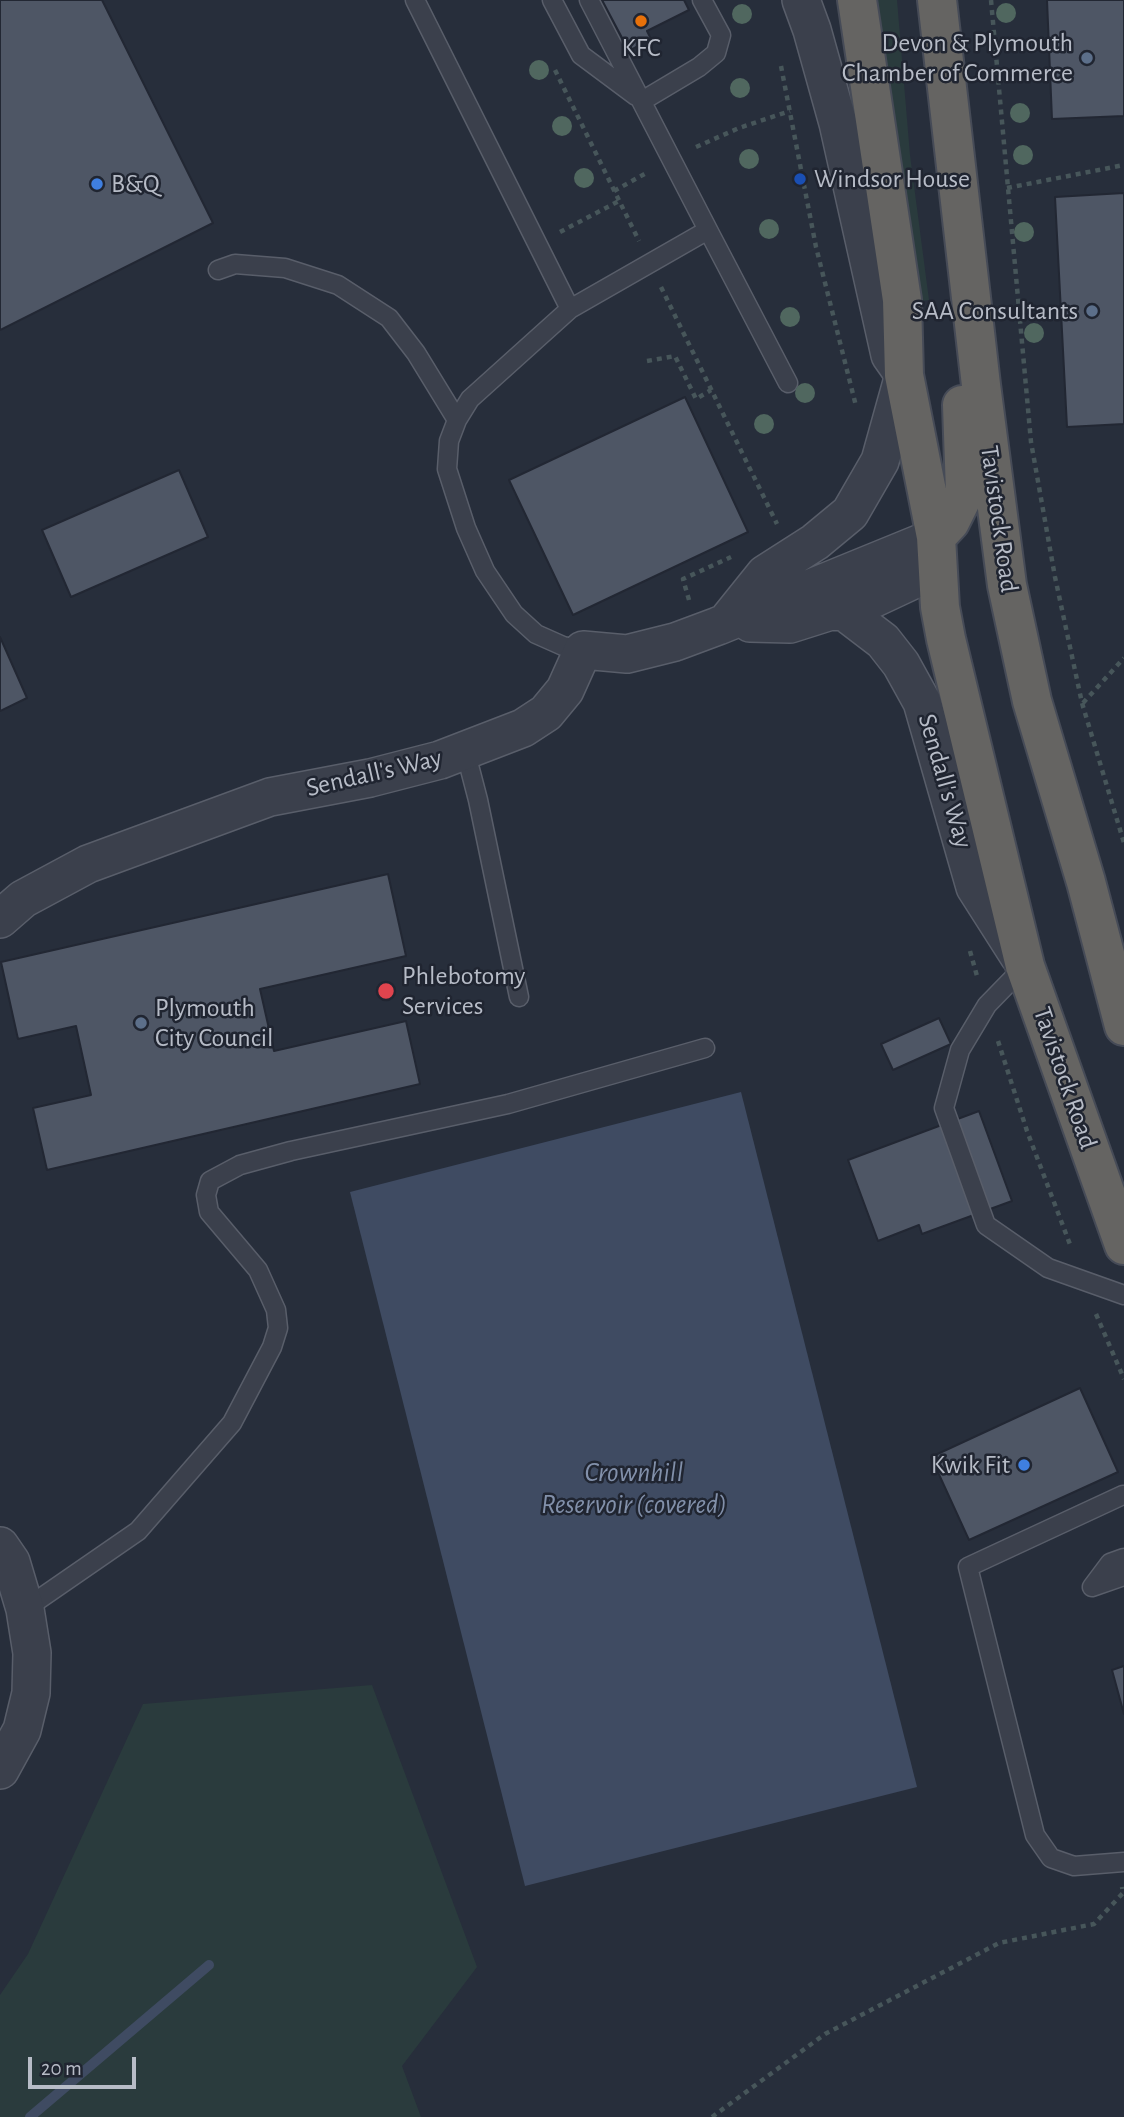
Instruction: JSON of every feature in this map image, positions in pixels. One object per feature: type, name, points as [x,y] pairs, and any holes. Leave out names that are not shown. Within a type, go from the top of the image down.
[{"type":"highway","name":"Tavistock Road","points":[[858,0],[902,300],[904,375],[936,537],[940,607],[946,639],[1025,966],[1124,1245]]},
{"type":"highway","name":"Tavistock Road","points":[[937,0],[1007,584],[1032,701],[1086,883],[1124,1026]]},
{"type":"highway","points":[[936,537],[950,522],[965,492],[962,322],[964,238]]},
{"type":"highway","points":[[936,537],[1000,539]]},
{"type":"street","name":"Tavistock Road","points":[[801,0],[838,123],[890,355],[904,375]]},
{"type":"street","points":[[712,628],[765,574],[816,542],[850,513],[880,461],[904,375]]},
{"type":"street","points":[[712,628],[790,624],[831,611],[845,612],[911,581],[936,537]]},
{"type":"street","points":[[583,650],[627,654],[712,628],[936,537]]},
{"type":"street","name":"Sendall's Way","points":[[845,612],[883,641],[901,664],[922,702],[975,887],[1025,966]]},
{"type":"street","name":"Sendall's Way","points":[[0,919],[23,899],[88,864],[257,802],[440,760],[523,728],[545,713],[565,690],[583,650]]},
{"type":"street","points":[[0,1546],[11,1562],[25,1609],[32,1653],[31,1693],[22,1730],[0,1770]]},
{"type":"lane","points":[[415,0],[570,309]]},
{"type":"lane","points":[[552,0],[581,55],[642,101]]},
{"type":"lane","points":[[589,0],[788,383]]},
{"type":"lane","points":[[642,101],[699,67],[716,53],[720,35],[702,0]]},
{"type":"lane","points":[[583,650],[563,646],[536,634],[514,614],[485,571],[466,528],[447,470],[449,441],[457,420],[470,399],[570,309],[708,230]]},
{"type":"lane","points":[[218,270],[235,264],[285,268],[338,285],[389,318],[416,353],[457,420]]},
{"type":"lane","points":[[465,750],[519,997]]},
{"type":"lane","points":[[1025,966],[987,1005],[960,1050],[944,1108],[985,1225],[1048,1268],[1124,1295]]},
{"type":"lane","points":[[25,1609],[138,1531],[232,1423],[272,1348],[278,1328],[276,1310],[258,1270],[209,1212],[206,1195],[210,1181],[240,1165],[291,1151],[508,1104],[705,1048]]},
{"type":"lane","points":[[1121,1862],[1074,1866],[1051,1858],[1035,1835],[968,1567],[1123,1495]]},
{"type":"lane","points":[[1124,1559],[1110,1563],[1092,1587],[1124,1576]]},
{"type":"path","points":[[991,0],[1031,442],[1055,577],[1082,703],[1124,843]]},
{"type":"path","points":[[550,60],[781,531]]},
{"type":"path","points":[[784,80],[816,247],[856,409]]},
{"type":"path","points":[[614,191],[671,158],[738,128],[790,111]]},
{"type":"path","points":[[1007,188],[1124,165]]},
{"type":"path","points":[[582,220],[619,201]]},
{"type":"path","points":[[647,361],[675,356],[696,399],[711,390]]},
{"type":"path","points":[[712,628],[682,579],[743,551]]},
{"type":"path","points":[[1082,703],[1124,658]]},
{"type":"path","points":[[966,939],[1027,1130],[1074,1255]]},
{"type":"path","points":[[712,2117],[825,2034],[999,1942],[1094,1924],[1122,1898],[1121,1862]]},
{"type":"shaded area","points":[[875,0],[897,0],[910,155],[929,300],[914,302]]},
{"type":"shaded area","points":[[372,1685],[477,1967],[402,2066],[421,2117],[0,2117],[0,1995],[28,1954],[143,1704]]},
{"type":"water","name":"Crownhill Reservoir (covered)","points":[[741,1092],[917,1787],[525,1886],[350,1192]]},
{"type":"building","name":"B&Q","points":[[0,0],[102,0],[213,223],[0,330]]},
{"type":"building","name":"KFC","points":[[602,0],[684,0],[689,10],[647,31],[651,39],[629,51]]},
{"type":"building","name":"Devon & Plymouth Chamber of Commerce","points":[[1047,0],[1124,0],[1124,116],[1052,119]]},
{"type":"building","name":"SAA Consultants","points":[[1124,193],[1124,424],[1067,427],[1055,197]]},
{"type":"building","points":[[685,397],[748,532],[573,615],[509,480]]},
{"type":"building","points":[[179,470],[208,537],[71,597],[42,530]]},
{"type":"building","points":[[0,637],[27,698],[0,711]]},
{"type":"building","name":"Plymouth City Council","points":[[388,874],[406,956],[260,989],[274,1051],[406,1021],[420,1084],[47,1170],[33,1108],[91,1095],[76,1026],[18,1039],[1,962]]},
{"type":"building","points":[[939,1018],[951,1044],[893,1070],[881,1044]]},
{"type":"building","points":[[979,1111],[1012,1201],[922,1234],[919,1225],[878,1241],[848,1160]]},
{"type":"building","name":"Kwik Fit","points":[[1080,1388],[1118,1472],[969,1540],[931,1457]]},
{"type":"building","points":[[1124,1666],[1124,1714],[1112,1670]]},
{"type":"waterway","points":[[30,2117],[209,1965]]},
{"type":"place","name":"KFC","points":[[641,21]]},
{"type":"place","name":"Devon & Plymouth Chamber of Commerce","points":[[1087,58]]},
{"type":"place","name":"Windsor House","points":[[800,179]]},
{"type":"place","name":"B&Q","points":[[97,184]]},
{"type":"place","name":"SAA Consultants","points":[[1092,311]]},
{"type":"place","name":"Phlebotomy Services","points":[[386,991]]},
{"type":"place","name":"Plymouth City Council","points":[[141,1023]]},
{"type":"place","name":"Kwik Fit","points":[[1024,1465]]}]
